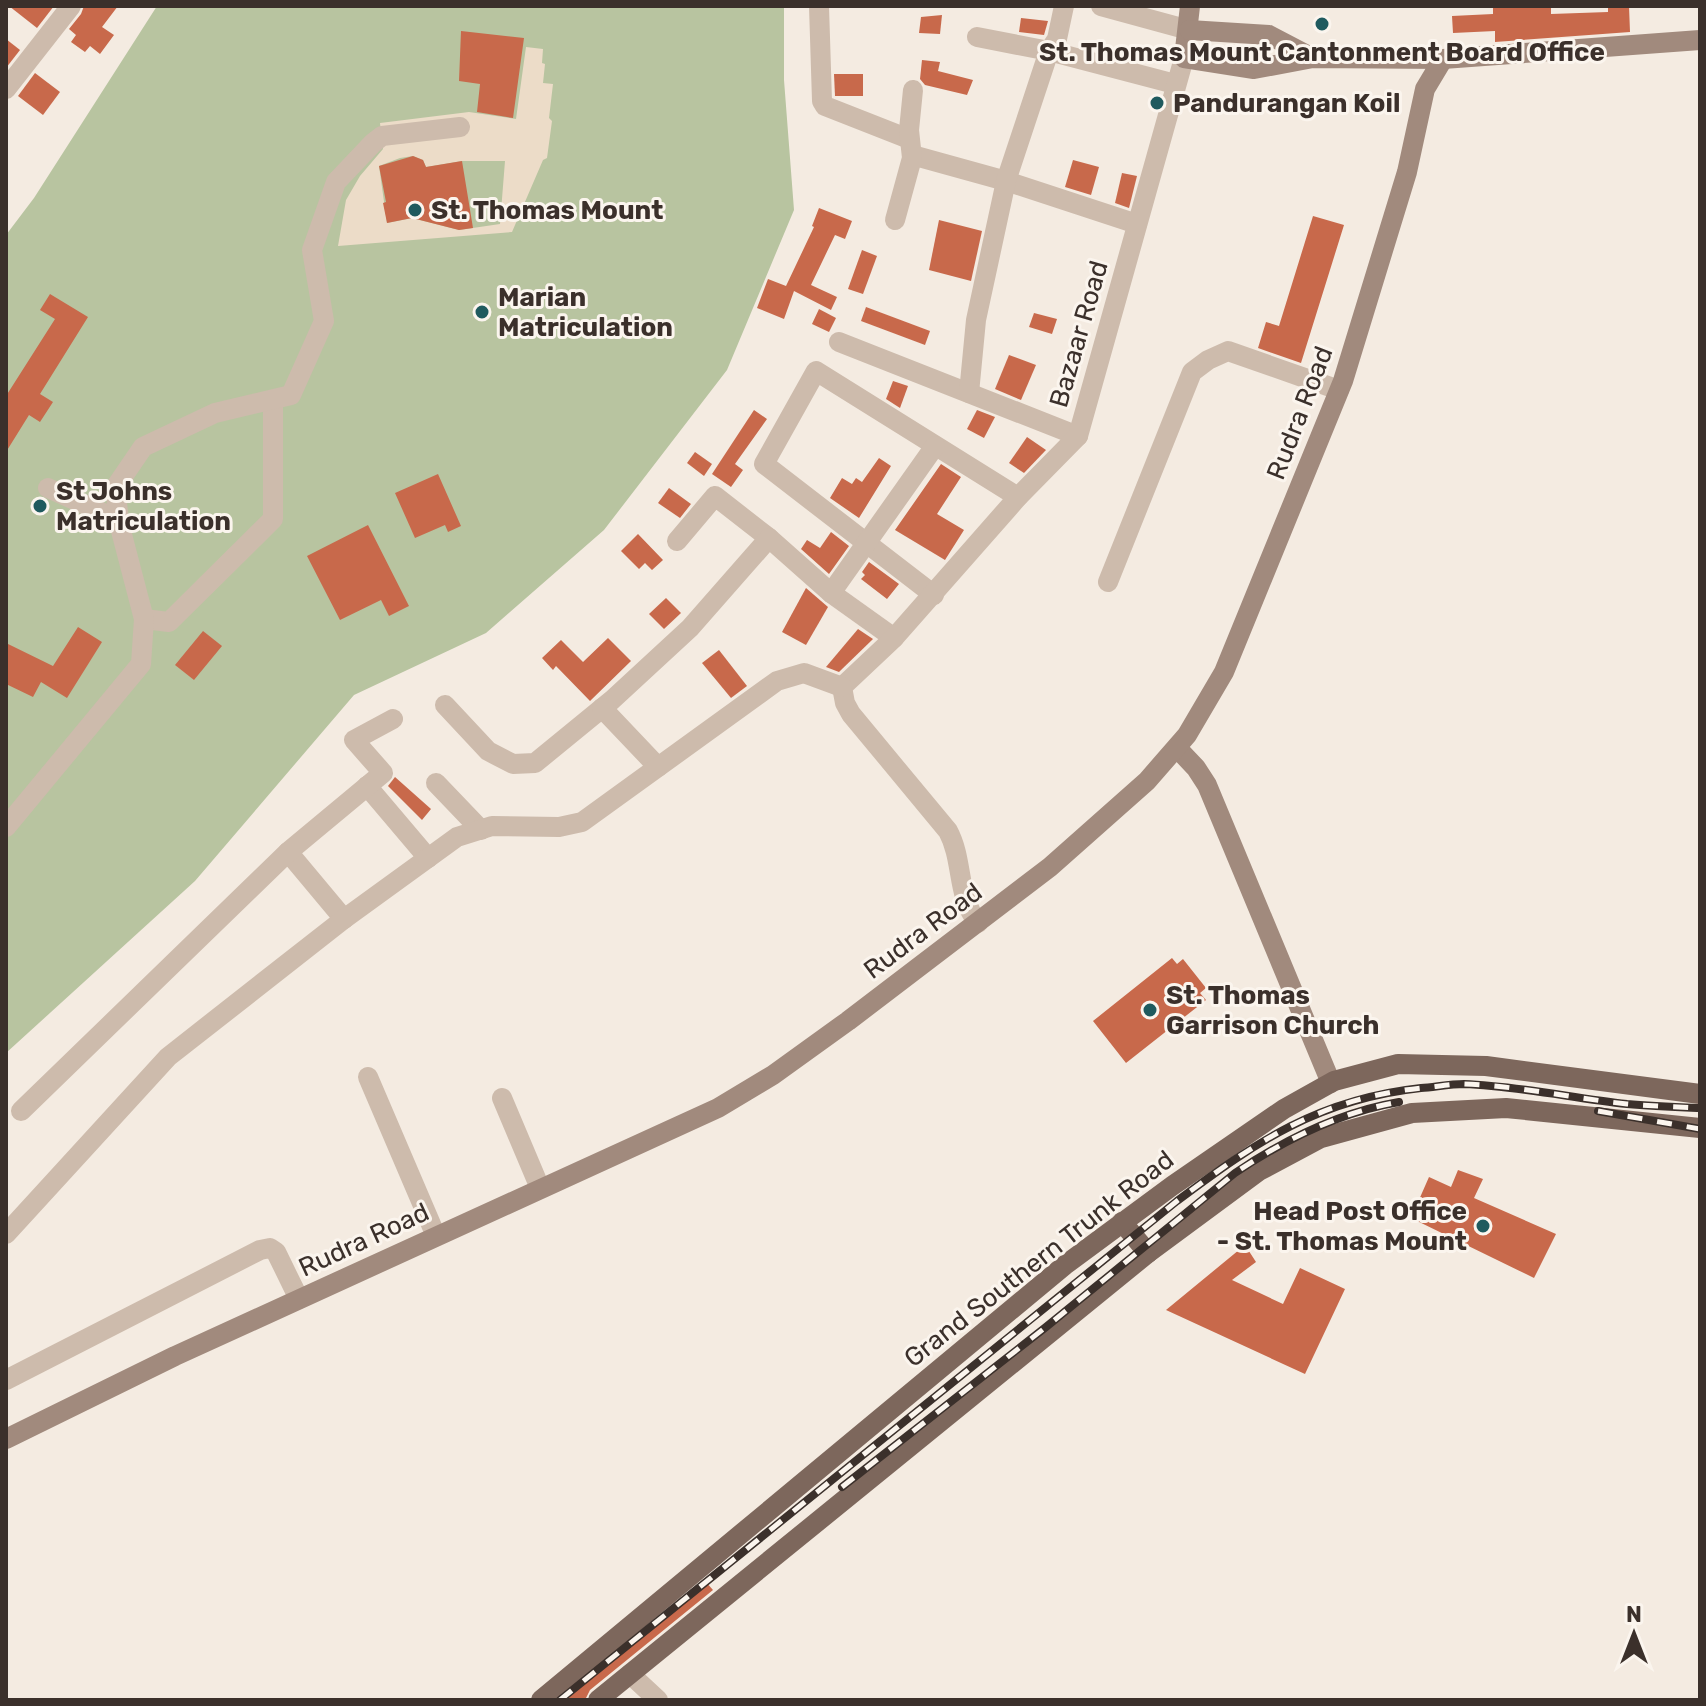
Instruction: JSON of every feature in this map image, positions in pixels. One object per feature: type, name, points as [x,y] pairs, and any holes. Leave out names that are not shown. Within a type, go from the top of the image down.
[{"type":"main road","name":"Grand Southern Trunk Road","points":[[541,1700],[1065,1265],[1284,1109],[1331,1083],[1398,1064],[1486,1066],[1700,1094]]},
{"type":"main road","points":[[598,1700],[1148,1253],[1259,1171],[1321,1138],[1412,1113],[1506,1108],[1700,1128]]},
{"type":"main road","points":[[1122,1222],[1148,1253]]},
{"type":"street","points":[[6,89],[71,6]]},
{"type":"street","points":[[819,6],[822,101],[825,106],[911,147],[1137,224]]},
{"type":"street","points":[[969,393],[976,320],[1006,181],[1049,51],[1057,39],[1064,6]]},
{"type":"street","points":[[1101,6],[1189,30],[1269,35],[1313,58]]},
{"type":"street","name":"Bazaar Road","points":[[842,687],[894,638],[1018,497],[1078,436],[1184,58],[1190,6]]},
{"type":"street","points":[[977,37],[1049,51],[1175,84]]},
{"type":"street","points":[[1184,58],[1254,69],[1313,58],[1443,59],[1700,40]]},
{"type":"street","points":[[1411,58],[1425,89]]},
{"type":"street","name":"Rudra Road","points":[[6,1439],[299,1299],[703,1116],[747,1091],[848,1021],[978,923],[1050,867],[1147,781],[1177,748],[1224,672],[1339,390],[1407,172],[1425,89],[1443,59]]},
{"type":"street","points":[[895,220],[911,147],[913,90]]},
{"type":"street","points":[[144,619],[169,622],[273,519],[282,398],[324,321],[312,250],[336,182],[382,136],[460,127]]},
{"type":"street","points":[[839,342],[1078,436]]},
{"type":"street","points":[[1108,582],[1192,372],[1228,351],[1339,390]]},
{"type":"street","points":[[934,595],[764,464],[816,371],[1018,497]]},
{"type":"street","points":[[6,827],[141,664],[144,619],[119,520],[115,488],[143,447],[215,413],[282,398]]},
{"type":"street","points":[[831,593],[935,446]]},
{"type":"street","points":[[48,488],[119,520]]},
{"type":"street","points":[[677,541],[715,496],[769,538],[831,593],[894,638]]},
{"type":"street","points":[[445,705],[488,751],[513,764],[535,763],[602,708],[690,628],[769,538]]},
{"type":"street","points":[[6,1234],[168,1057],[344,919],[457,837],[492,826],[559,827],[582,822],[777,681],[804,673],[842,687],[851,714],[948,831],[955,848],[964,899],[978,923]]},
{"type":"street","points":[[602,708],[658,767]]},
{"type":"street","points":[[21,1111],[288,852],[383,773],[354,740],[393,719]]},
{"type":"street","points":[[1177,748],[1207,785],[1331,1083]]},
{"type":"street","points":[[436,783],[481,830]]},
{"type":"street","points":[[367,786],[428,858]]},
{"type":"street","points":[[288,852],[344,919]]},
{"type":"street","points":[[368,1077],[436,1236]]},
{"type":"street","points":[[502,1098],[540,1188]]},
{"type":"street","points":[[6,1380],[260,1250],[270,1248],[276,1252],[299,1299]]},
{"type":"street","points":[[630,1674],[658,1700]]},
{"type":"green space","name":"St. Thomas Mount","points":[[157,6],[784,6],[784,80],[794,210],[727,370],[604,530],[486,633],[354,695],[195,881],[6,1053],[6,235],[34,198]]},
{"type":"shaded area","points":[[526,47],[543,49],[543,83],[553,84],[547,158],[543,160],[512,232],[338,246],[346,200],[360,176],[383,149],[380,123],[469,112],[516,119]],"holes":[[[413,156],[423,160],[426,167],[462,161],[505,161],[500,224],[459,230],[412,218],[387,223],[379,166]]]},
{"type":"building","points":[[9,6],[54,6],[37,28]]},
{"type":"building","points":[[84,6],[118,6],[102,27],[114,35],[100,54],[90,46],[85,52],[71,42],[76,35],[69,29]]},
{"type":"building","points":[[1493,6],[1551,6],[1551,14],[1608,12],[1608,6],[1629,6],[1630,32],[1495,42],[1495,31],[1453,33],[1452,16],[1493,14]]},
{"type":"building","points":[[942,15],[940,34],[919,33],[921,17]]},
{"type":"building","points":[[1021,18],[1048,21],[1044,35],[1019,32]]},
{"type":"building","points":[[461,31],[524,38],[513,118],[477,112],[480,84],[459,81]]},
{"type":"building","points":[[6,39],[20,50],[6,68]]},
{"type":"building","points":[[922,60],[940,62],[938,71],[973,80],[967,95],[925,85],[920,79]]},
{"type":"building","points":[[35,73],[60,92],[43,115],[18,96]]},
{"type":"building","points":[[834,74],[863,74],[863,96],[835,96]]},
{"type":"building","points":[[413,156],[423,160],[426,167],[462,161],[473,228],[459,230],[412,218],[387,223],[379,166]]},
{"type":"building","points":[[1073,160],[1099,167],[1091,195],[1065,187]]},
{"type":"building","points":[[1122,173],[1137,176],[1129,208],[1115,203]]},
{"type":"building","points":[[819,208],[852,221],[845,239],[835,235],[811,285],[837,297],[831,310],[794,291],[784,319],[757,308],[768,279],[786,286],[814,227]]},
{"type":"building","points":[[1313,216],[1344,225],[1301,363],[1258,348],[1266,322],[1279,326]]},
{"type":"building","points":[[939,220],[982,231],[971,281],[929,270]]},
{"type":"building","points":[[862,250],[877,256],[863,294],[848,289]]},
{"type":"building","points":[[50,294],[88,317],[40,394],[53,402],[40,422],[29,415],[6,452],[6,396],[55,319],[40,310]]},
{"type":"building","points":[[866,307],[930,331],[925,345],[861,321]]},
{"type":"building","points":[[819,309],[836,318],[829,332],[812,324]]},
{"type":"building","points":[[1034,313],[1057,319],[1052,334],[1029,327]]},
{"type":"building","points":[[1009,355],[1036,365],[1021,400],[995,389]]},
{"type":"building","points":[[893,381],[908,386],[900,408],[886,399]]},
{"type":"building","points":[[754,410],[767,419],[735,464],[743,470],[731,487],[712,474]]},
{"type":"building","points":[[977,410],[995,417],[984,438],[967,429]]},
{"type":"building","points":[[1027,437],[1046,450],[1024,473],[1009,463]]},
{"type":"building","points":[[695,452],[712,464],[704,476],[687,463]]},
{"type":"building","points":[[879,458],[891,466],[859,518],[830,498],[842,478],[852,484],[856,478],[862,482]]},
{"type":"building","points":[[941,464],[961,477],[937,514],[964,530],[945,560],[895,530]]},
{"type":"building","points":[[438,474],[461,526],[448,532],[445,525],[415,538],[395,493]]},
{"type":"building","points":[[669,488],[691,504],[680,518],[658,503]]},
{"type":"building","points":[[368,525],[409,606],[389,616],[381,600],[340,620],[307,556]]},
{"type":"building","points":[[831,532],[849,546],[829,574],[801,549],[807,540],[820,548]]},
{"type":"building","points":[[638,534],[663,560],[652,570],[645,563],[639,569],[621,551]]},
{"type":"building","points":[[869,562],[899,584],[887,599],[861,579]]},
{"type":"building","points":[[806,588],[828,607],[806,645],[782,632]]},
{"type":"building","points":[[666,598],[681,613],[664,629],[649,614]]},
{"type":"building","points":[[78,627],[102,642],[67,698],[41,682],[33,697],[6,684],[6,643],[53,666]]},
{"type":"building","points":[[858,629],[873,639],[839,672],[826,667]]},
{"type":"building","points":[[203,631],[222,646],[194,680],[175,665]]},
{"type":"building","points":[[608,638],[631,661],[590,701],[556,666],[553,670],[542,658],[561,640],[583,662]]},
{"type":"building","points":[[719,650],[747,686],[731,698],[702,663]]},
{"type":"building","points":[[395,777],[431,809],[422,820],[388,786]]},
{"type":"building","name":"St. Thomas Garrison Church","points":[[1172,958],[1177,964],[1183,959],[1206,988],[1200,993],[1206,1000],[1126,1063],[1093,1021]]},
{"type":"building","name":"Head Post Office - St. Thomas Mount","points":[[1458,1170],[1483,1179],[1474,1198],[1556,1234],[1534,1278],[1411,1218],[1429,1177],[1451,1187]]},
{"type":"building","points":[[1245,1245],[1256,1262],[1232,1280],[1283,1304],[1300,1268],[1345,1289],[1305,1374],[1166,1310]]},
{"type":"building","points":[[705,1581],[713,1590],[590,1690],[585,1700],[561,1700]]},
{"type":"railway","points":[[560,1700],[1177,1201],[1262,1142],[1291,1126],[1351,1102],[1459,1084],[1505,1087],[1627,1104],[1700,1108]]},
{"type":"railway","points":[[842,1487],[1235,1173],[1313,1129],[1355,1113],[1399,1102]]},
{"type":"railway","points":[[1598,1111],[1700,1129]]},
{"type":"place","name":"St. Thomas Mount Cantonment Board Office","points":[[1322,24]]},
{"type":"place","name":"Pandurangan Koil","points":[[1157,103]]},
{"type":"place","name":"St. Thomas Mount","points":[[415,210]]},
{"type":"place","name":"Marian Matriculation","points":[[482,312]]},
{"type":"place","name":"St Johns Matriculation","points":[[40,506]]},
{"type":"place","name":"St. Thomas Garrison Church","points":[[1150,1010]]},
{"type":"place","name":"Head Post Office - St. Thomas Mount","points":[[1483,1226]]}]
